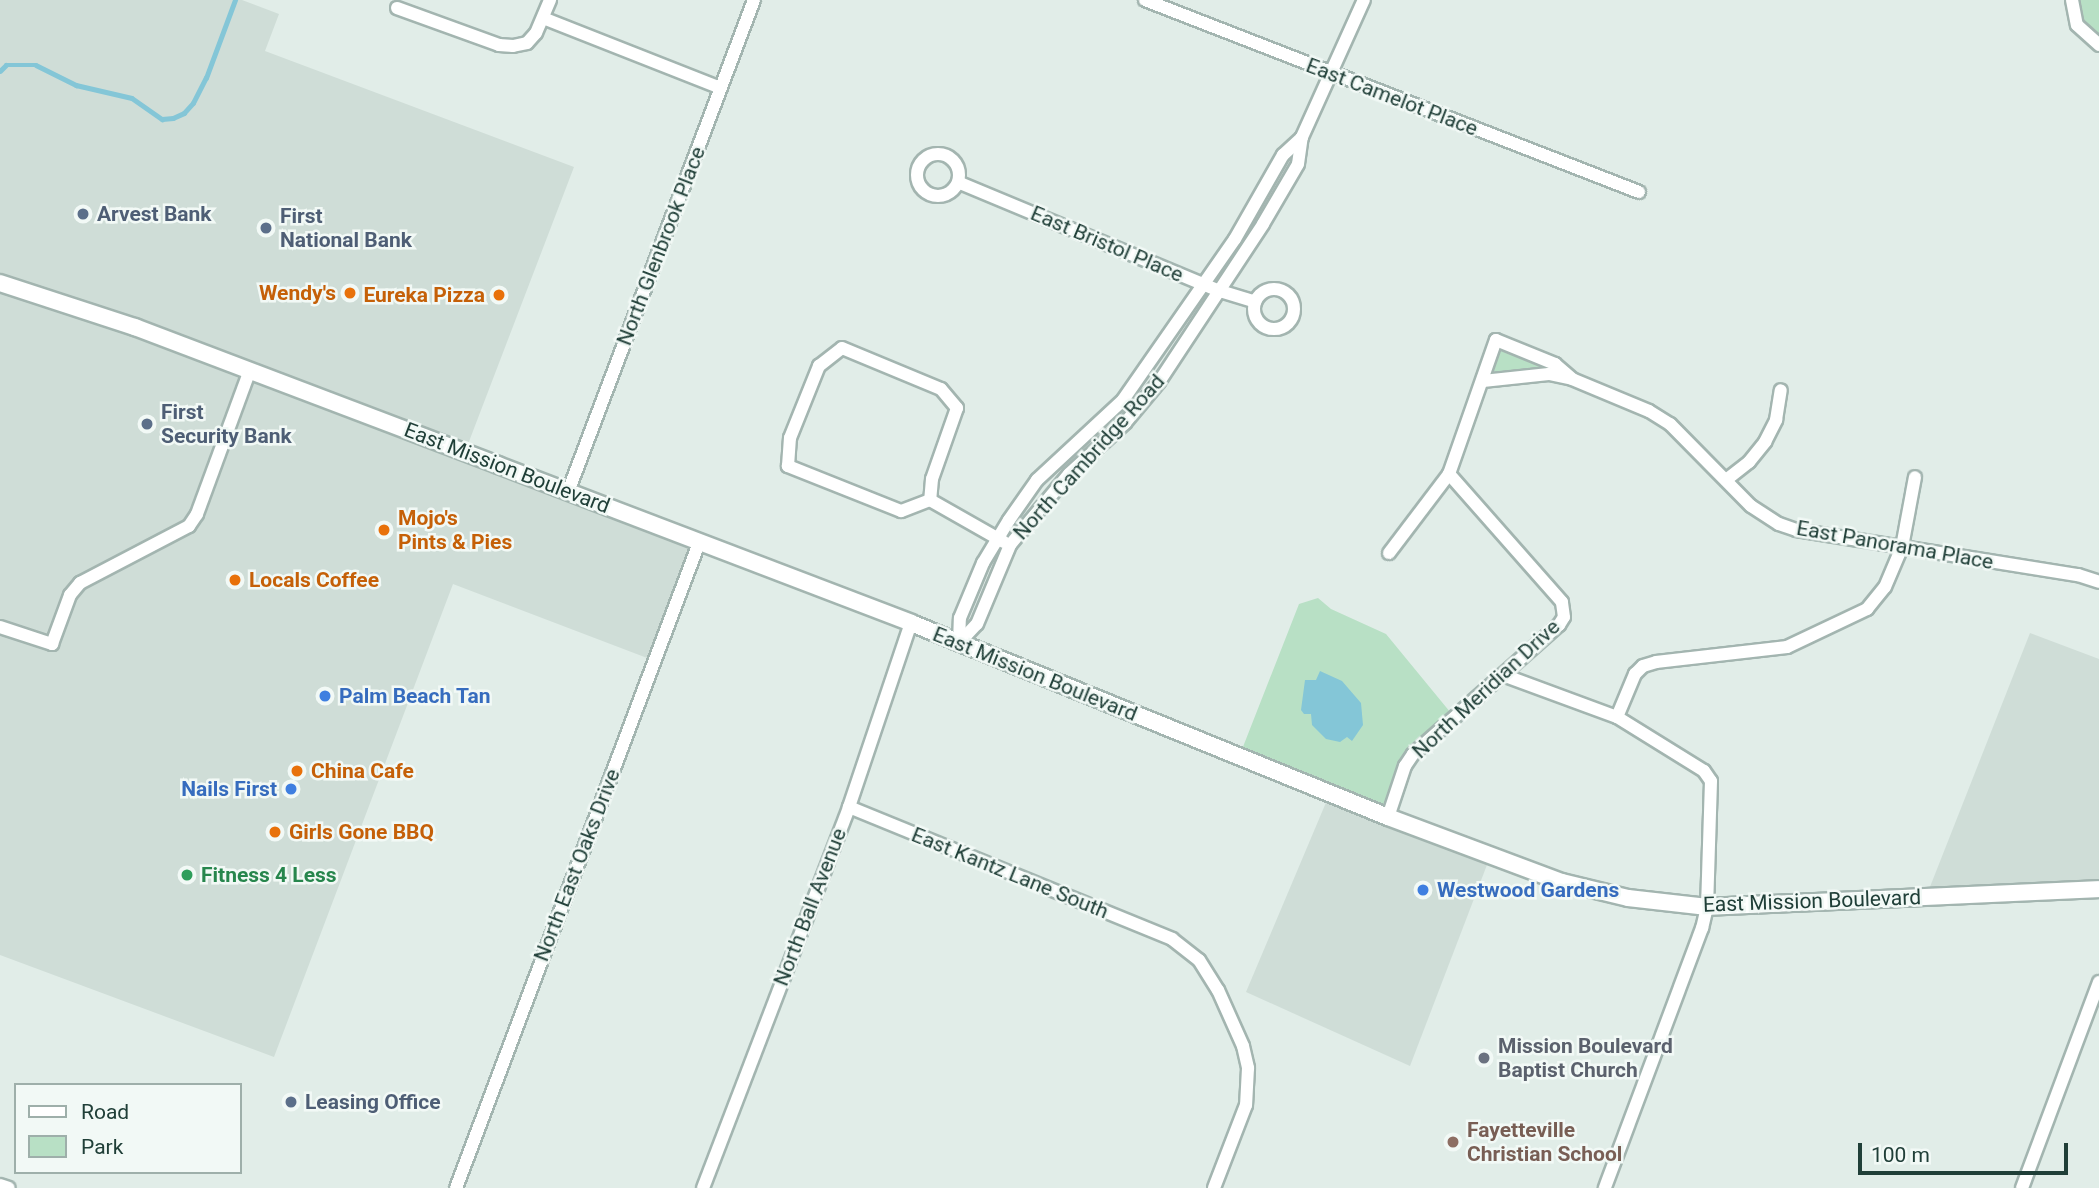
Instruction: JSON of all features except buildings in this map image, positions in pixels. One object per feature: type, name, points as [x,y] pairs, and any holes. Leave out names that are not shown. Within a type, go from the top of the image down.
[{"type":"main road","name":"East Mission Boulevard","points":[[0,283],[135,327],[911,623],[1388,817],[1562,882],[1628,898],[1707,907],[2099,889]]},
{"type":"street","points":[[397,8],[506,46],[527,43],[544,18],[550,0]]},
{"type":"street","name":"North Glenbrook Place","points":[[568,492],[754,0]]},
{"type":"street","name":"East Camelot Place","points":[[1145,0],[1639,192]]},
{"type":"street","name":"North Cambridge Road","points":[[958,643],[977,624],[1010,545],[1069,474],[1125,423],[1159,382],[1220,290],[1298,164],[1302,137],[1364,0]]},
{"type":"street","points":[[2072,0],[2077,24],[2099,46]]},
{"type":"street","points":[[544,18],[721,88]]},
{"type":"street","name":"North Cambridge Road","points":[[958,643],[960,618],[998,538],[1037,480],[1123,400],[1235,239],[1283,155],[1302,137]]},
{"type":"street","name":"East Bristol Place","points":[[960,183],[1204,284],[1255,302]]},
{"type":"street","name":"East Panorama Place","points":[[1572,379],[1555,364],[1496,340],[1483,373],[1483,381],[1549,374],[1572,379],[1649,411],[1670,424],[1751,506],[1779,524],[2078,575],[2099,582]]},
{"type":"street","points":[[930,500],[932,479],[957,408],[941,388],[842,348],[820,366],[790,438],[788,466],[901,511],[930,500],[1010,545]]},
{"type":"street","points":[[0,627],[52,644],[67,602],[80,583],[188,526],[197,514],[250,370]]},
{"type":"street","points":[[1389,554],[1449,474],[1483,381]]},
{"type":"street","points":[[1726,480],[1749,462],[1765,442],[1776,420],[1781,390]]},
{"type":"street","name":"North Meridian Drive","points":[[1388,817],[1405,766],[1413,754],[1559,625],[1565,609],[1562,602],[1449,474]]},
{"type":"street","points":[[1617,717],[1635,674],[1643,666],[1656,662],[1787,648],[1867,609],[1885,587],[1902,547],[1915,477]]},
{"type":"street","name":"North East Oaks Drive","points":[[456,1188],[699,543]]},
{"type":"street","name":"North Ball Avenue","points":[[702,1188],[849,807],[911,623]]},
{"type":"street","points":[[1503,675],[1617,717],[1704,771],[1711,781],[1707,907],[1702,928],[1605,1188]]},
{"type":"street","name":"East Kantz Lane South","points":[[849,807],[1172,939],[1199,960],[1218,990],[1243,1046],[1248,1068],[1246,1104],[1213,1188]]},
{"type":"street","points":[[2022,1188],[2099,982]]},
{"type":"street","points":[[0,1185],[9,1188]]},
{"type":"shaded area","points":[[0,0],[242,0],[279,14],[265,51],[574,167],[465,452],[699,543],[655,661],[453,584],[274,1057],[0,955]]},
{"type":"shaded area","points":[[2030,633],[2099,659],[2099,889],[1926,897]]},
{"type":"shaded area","points":[[1330,793],[1490,857],[1410,1066],[1246,992]]},
{"type":"green space","points":[[2072,0],[2099,0],[2099,45],[2077,25]]},
{"type":"green space","points":[[1496,340],[1572,379],[1483,381]]},
{"type":"green space","points":[[1318,598],[1331,609],[1386,634],[1455,718],[1413,754],[1388,817],[1239,757],[1299,604]]},
{"type":"water","points":[[1320,671],[1342,681],[1361,703],[1363,725],[1352,741],[1347,737],[1340,742],[1326,739],[1312,725],[1311,714],[1304,714],[1301,710],[1305,680],[1316,680]]},
{"type":"waterway","points":[[0,71],[6,65],[36,65],[76,85],[132,98],[162,119],[173,118],[184,113],[193,103],[206,78],[235,0]]},
{"type":"place","name":"Arvest Bank","points":[[83,214]]},
{"type":"place","name":"First National Bank","points":[[266,228]]},
{"type":"place","name":"Wendy's","points":[[350,293]]},
{"type":"place","name":"Eureka Pizza","points":[[499,295]]},
{"type":"place","name":"First Security Bank","points":[[147,424]]},
{"type":"place","name":"Mojo's Pints & Pies","points":[[384,530]]},
{"type":"place","name":"Locals Coffee","points":[[235,580]]},
{"type":"place","name":"Palm Beach Tan","points":[[325,696]]},
{"type":"place","name":"China Cafe","points":[[297,771]]},
{"type":"place","name":"Nails First","points":[[291,789]]},
{"type":"place","name":"Girls Gone BBQ","points":[[275,832]]},
{"type":"place","name":"Fitness 4 Less","points":[[187,875]]},
{"type":"place","name":"Westwood Gardens","points":[[1423,890]]},
{"type":"place","name":"Mission Boulevard Baptist Church","points":[[1484,1058]]},
{"type":"place","name":"Leasing Office","points":[[291,1102]]},
{"type":"place","name":"Fayetteville Christian School","points":[[1453,1142]]}]
